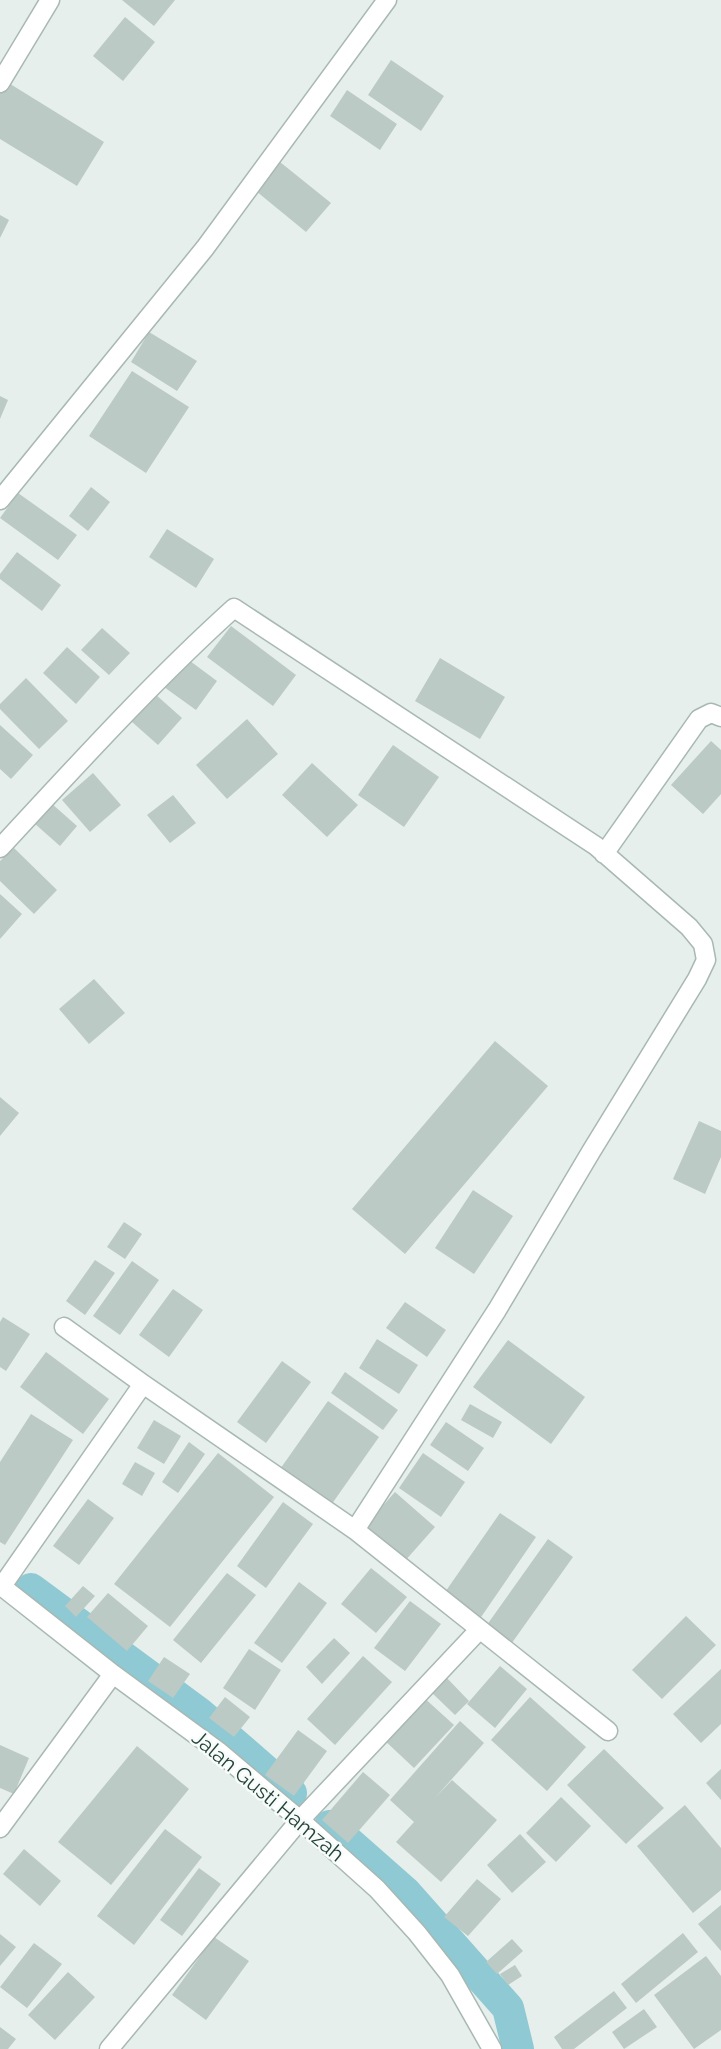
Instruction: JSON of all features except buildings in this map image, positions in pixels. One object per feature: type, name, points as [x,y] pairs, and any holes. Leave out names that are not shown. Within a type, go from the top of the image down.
[{"type":"street","points":[[0,83],[50,0]]},
{"type":"street","points":[[0,500],[205,248],[387,0]]},
{"type":"street","points":[[0,848],[192,646],[234,608],[596,846],[689,927],[703,944],[706,960],[697,979],[497,1310],[356,1530]]},
{"type":"street","points":[[604,854],[699,719],[711,713],[721,717]]},
{"type":"street","points":[[64,1327],[356,1530],[608,1731]]},
{"type":"street","points":[[1,1585],[143,1384]]},
{"type":"street","name":"Jalan Gusti Hamzah","points":[[1,1585],[113,1674],[218,1751],[377,1889],[417,1933],[450,1975],[492,2049]]},
{"type":"street","points":[[110,2049],[300,1820],[479,1630]]},
{"type":"street","points":[[0,1828],[113,1674]]},
{"type":"waterway","points":[[31,1589],[199,1713],[291,1793]]},
{"type":"waterway","points":[[330,1826],[406,1893],[508,2008],[518,2049]]}]
